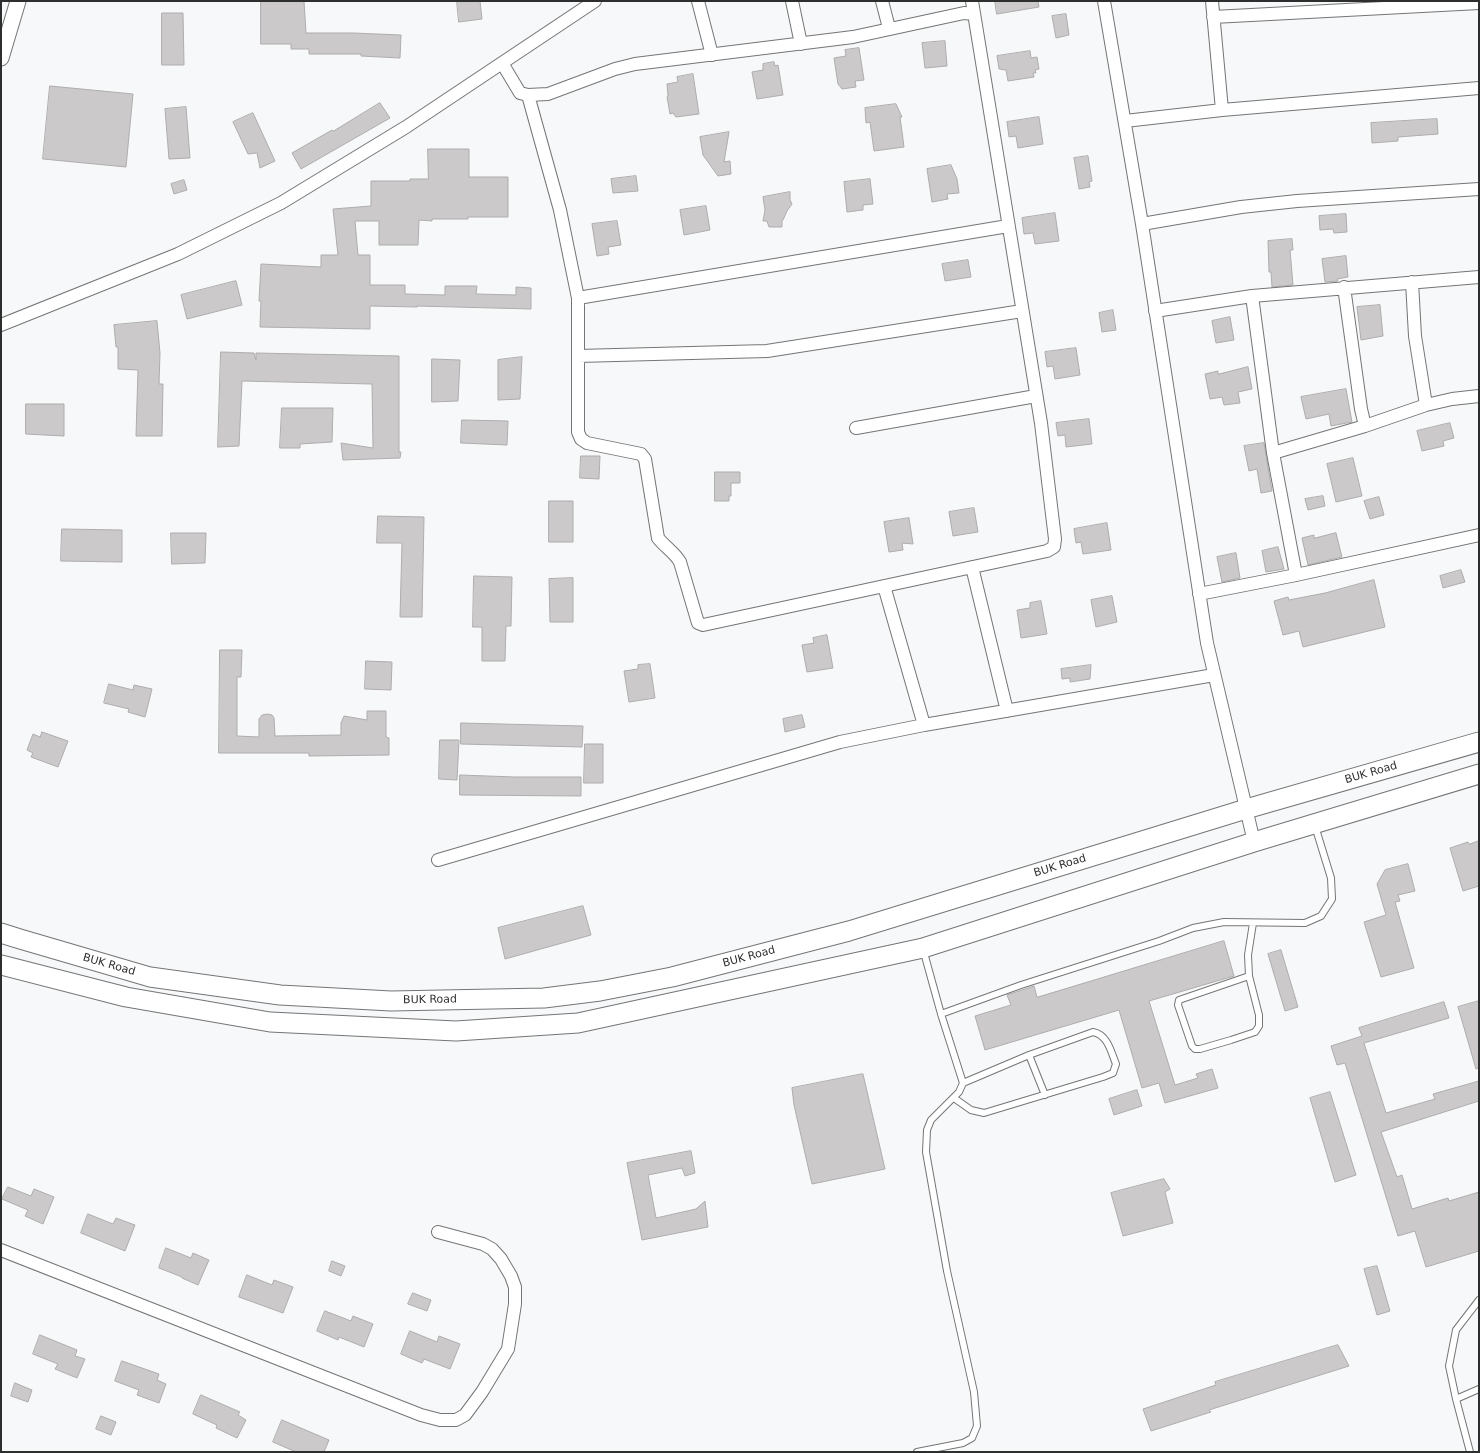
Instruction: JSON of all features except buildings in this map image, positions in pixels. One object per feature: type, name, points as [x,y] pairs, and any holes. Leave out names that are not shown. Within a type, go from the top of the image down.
[{"type":"main road","name":"BUK Road","points":[[1,933],[20,940],[150,976],[280,995],[391,1001],[544,998],[600,992],[672,978],[849,931],[1246,809],[1479,742]]},
{"type":"main road","points":[[1,965],[126,997],[270,1022],[456,1031],[578,1023],[923,948],[1314,823],[1479,774]]},
{"type":"street","points":[[1,58],[18,1]]},
{"type":"street","points":[[1,325],[178,254],[281,202],[406,127],[594,1]]},
{"type":"street","points":[[698,1],[712,55]]},
{"type":"street","points":[[792,1],[801,44]]},
{"type":"street","points":[[882,1],[889,28]]},
{"type":"street","points":[[528,95],[560,210],[578,298],[578,432],[581,439],[587,443],[641,454],[645,459],[658,538],[677,556],[698,623],[703,625],[1047,551],[1054,547],[1056,539],[1036,396],[972,1]]},
{"type":"street","points":[[1104,1],[1142,224],[1154,311],[1207,643],[1254,842]]},
{"type":"street","points":[[1212,1],[1222,110]]},
{"type":"street","points":[[1213,17],[1462,2],[1479,3]]},
{"type":"street","points":[[502,62],[520,93],[528,95],[548,94],[615,69],[634,64],[853,37],[964,13],[974,14]]},
{"type":"street","points":[[1125,121],[1222,110],[1479,88]]},
{"type":"street","points":[[1142,224],[1241,207],[1297,201],[1479,189]]},
{"type":"street","points":[[578,298],[1008,226]]},
{"type":"street","points":[[1154,311],[1252,296],[1479,277]]},
{"type":"street","points":[[1412,282],[1415,336],[1426,405]]},
{"type":"street","points":[[1344,288],[1361,409],[1365,426]]},
{"type":"street","points":[[1252,296],[1273,453],[1296,575]]},
{"type":"street","points":[[578,356],[768,351],[1022,311]]},
{"type":"street","points":[[856,428],[1036,396]]},
{"type":"street","points":[[1273,453],[1365,426],[1426,405],[1452,399],[1479,396]]},
{"type":"street","points":[[1199,594],[1296,575],[1479,535]]},
{"type":"street","points":[[972,567],[1007,711]]},
{"type":"street","points":[[884,586],[924,726]]},
{"type":"street","points":[[438,860],[840,742],[1214,675]]},
{"type":"street","points":[[1,1250],[422,1415],[440,1420],[456,1420],[465,1416],[482,1392],[508,1349],[515,1304],[515,1287],[501,1259],[492,1249],[483,1244],[438,1232]]},
{"type":"lane","points":[[941,1014],[1021,985],[1159,941],[1193,928],[1224,922],[1305,923],[1321,916],[1332,899],[1331,878],[1314,823]]},
{"type":"lane","points":[[1249,976],[1179,1000],[1178,1004],[1192,1046],[1195,1049],[1200,1049],[1255,1032],[1258,1026],[1259,1015],[1249,976],[1248,955],[1253,923]]},
{"type":"lane","points":[[917,1452],[963,1443],[972,1438],[976,1432],[977,1426],[974,1392],[947,1271],[926,1152],[926,1130],[931,1120],[954,1098],[959,1092],[963,1083],[941,1014],[923,948]]},
{"type":"lane","points":[[954,1098],[971,1110],[984,1113],[1113,1073],[1116,1064],[1103,1036],[1093,1032],[1029,1055],[963,1083]]},
{"type":"lane","points":[[1029,1055],[1045,1095]]},
{"type":"lane","points":[[1470,1452],[1449,1366],[1456,1330],[1479,1300]]},
{"type":"lane","points":[[1456,1399],[1479,1390]]}]
